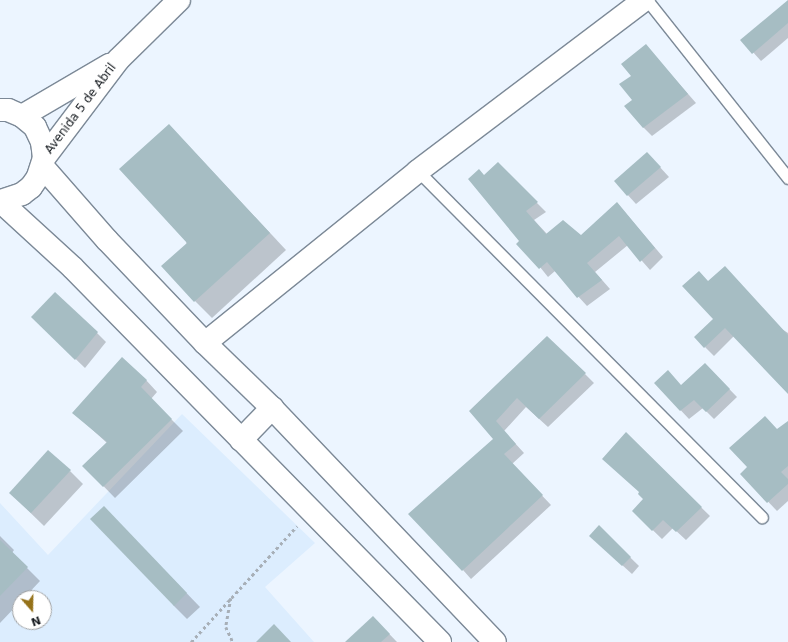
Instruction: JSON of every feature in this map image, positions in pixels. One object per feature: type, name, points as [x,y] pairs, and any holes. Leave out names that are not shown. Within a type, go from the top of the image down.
[{"type":"main road","name":"Avenida 5 de Abril","points":[[0,201],[11,199],[26,190],[38,177],[43,162],[119,59],[179,0]]},
{"type":"main road","points":[[205,343],[418,171],[646,0]]},
{"type":"main road","name":"Avenida 5 de Abril","points":[[22,116],[119,59]]},
{"type":"main road","points":[[0,110],[8,110],[22,116],[37,132],[42,142],[43,162],[107,240],[205,343],[272,408],[495,642]]},
{"type":"main road","points":[[0,201],[73,268],[440,642]]},
{"type":"main road","points":[[241,440],[272,408]]},
{"type":"lane","points":[[646,0],[788,178]]},
{"type":"lane","points":[[418,171],[762,517]]},
{"type":"path","points":[[191,642],[311,511]]},
{"type":"path","points":[[231,598],[226,627],[233,642]]},
{"type":"shaded area","points":[[182,414],[315,543],[265,587],[314,642],[0,642],[0,503],[48,555]]},
{"type":"building","points":[[788,0],[788,23],[752,54],[740,40]]},
{"type":"building","points":[[646,44],[688,94],[643,128],[624,106],[632,100],[619,84],[631,76],[621,64]]},
{"type":"building","points":[[169,124],[270,233],[194,302],[161,266],[187,243],[119,169]]},
{"type":"building","points":[[647,152],[661,167],[627,196],[614,181]]},
{"type":"building","points":[[498,162],[538,202],[526,211],[546,234],[563,220],[581,235],[617,202],[655,248],[640,262],[619,236],[587,263],[602,280],[577,298],[547,262],[539,269],[516,244],[519,241],[468,179],[479,169],[484,175]]},
{"type":"building","points":[[725,266],[788,335],[788,394],[725,328],[704,348],[694,337],[713,319],[682,286],[699,271],[708,281]]},
{"type":"building","points":[[55,292],[98,332],[75,360],[31,317]]},
{"type":"building","points":[[547,336],[586,373],[539,419],[517,398],[496,421],[516,444],[504,454],[543,495],[462,571],[408,514],[493,439],[469,411]]},
{"type":"building","points":[[122,357],[147,380],[141,387],[172,419],[103,487],[82,466],[107,442],[72,413]]},
{"type":"building","points":[[705,363],[730,389],[706,412],[694,400],[680,411],[654,383],[668,370],[681,385]]},
{"type":"building","points":[[765,416],[777,429],[788,421],[788,466],[781,472],[788,479],[788,484],[767,503],[740,474],[747,467],[729,448]]},
{"type":"building","points":[[626,432],[702,507],[676,532],[663,520],[652,531],[632,511],[643,499],[638,494],[639,492],[602,459]]},
{"type":"building","points":[[48,450],[71,470],[31,513],[9,493]]},
{"type":"building","points":[[104,506],[187,593],[174,606],[90,519]]},
{"type":"building","points":[[599,525],[631,557],[622,566],[589,536]]},
{"type":"building","points":[[0,540],[28,567],[0,596]]},
{"type":"building","points":[[373,616],[390,634],[381,642],[345,642]]},
{"type":"building","points":[[274,624],[291,642],[256,642]]}]
